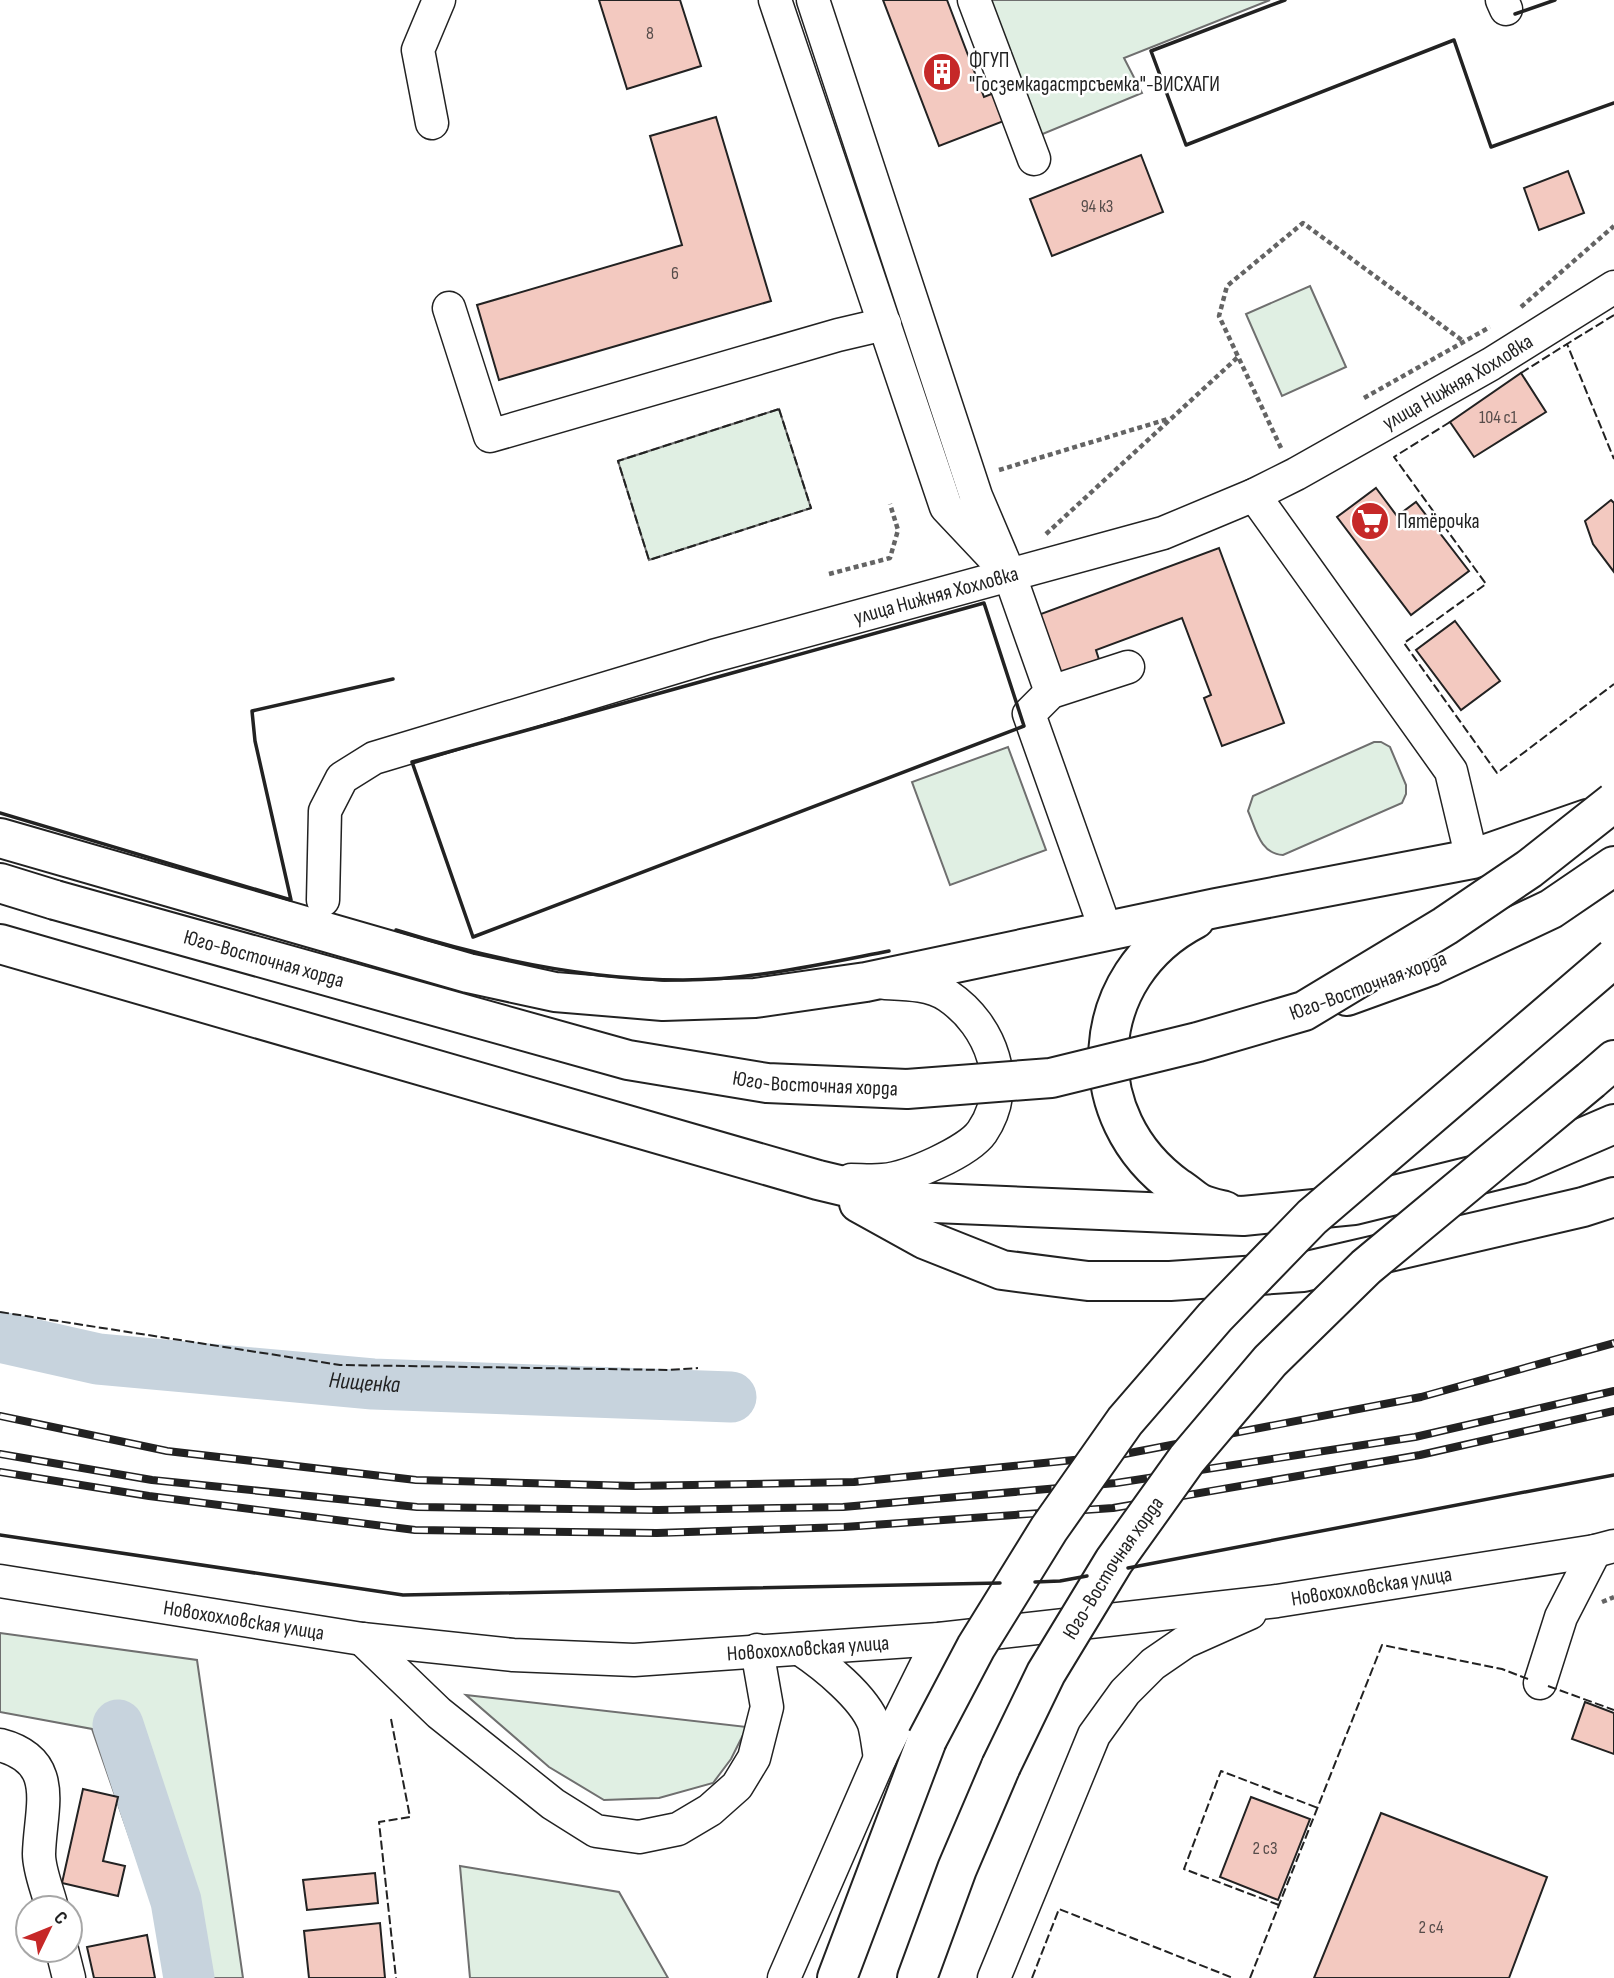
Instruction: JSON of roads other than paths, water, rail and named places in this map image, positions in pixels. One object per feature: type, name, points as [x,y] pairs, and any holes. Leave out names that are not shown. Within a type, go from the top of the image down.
[{"type":"main road","points":[[0,838],[468,973],[555,992],[663,1002],[755,998],[866,982],[1216,908],[1472,859],[1526,842],[1614,804]]},
{"type":"main road","points":[[1304,1011],[1445,926],[1529,869],[1614,804]]},
{"type":"main road","name":"Юго-Восточная хорда","points":[[0,883],[628,1060],[767,1083],[907,1089],[1051,1078],[1198,1042],[1304,1011],[1430,966],[1551,909],[1614,866]]},
{"type":"main road","points":[[1216,908],[1173,930],[1146,955],[1123,989],[1112,1021],[1107,1053],[1111,1089],[1123,1124],[1141,1155],[1161,1176],[1200,1203],[1243,1216]]},
{"type":"main road","points":[[0,944],[818,1180],[910,1202],[1243,1216],[1354,1205],[1521,1164],[1614,1124]]},
{"type":"main road","points":[[837,1978],[928,1740],[984,1635],[1049,1530],[1125,1422],[1215,1317],[1312,1217],[1614,958]]},
{"type":"main road","name":"Юго-Восточная хорда","points":[[917,1978],[957,1869],[1001,1766],[1046,1673],[1114,1561],[1186,1458],[1270,1361],[1366,1267],[1614,1060]]},
{"type":"main road","points":[[818,1180],[924,1239],[1002,1270],[1088,1281],[1170,1281],[1303,1272],[1583,1208],[1614,1197]]},
{"type":"street","points":[[432,122],[418,50],[439,0]]},
{"type":"street","points":[[775,0],[946,507],[1010,576]]},
{"type":"street","points":[[813,0],[976,496],[1010,576],[1051,692]]},
{"type":"street","points":[[974,0],[1034,159]]},
{"type":"street","name":"улица Нижняя Хохловка","points":[[323,900],[325,811],[342,778],[374,758],[713,656],[1163,533],[1254,495],[1296,474],[1491,364],[1614,287]]},
{"type":"street","points":[[449,308],[490,436],[838,335],[885,324]]},
{"type":"street","points":[[1254,495],[1451,771],[1472,859]]},
{"type":"street","points":[[1100,914],[1028,713],[1051,692],[1128,667]]},
{"type":"street","points":[[0,961],[19,959],[61,962]]},
{"type":"street","points":[[818,1180],[885,1180],[954,1155],[972,1143],[983,1131],[993,1105],[997,1081],[993,1052],[982,1030],[965,1010],[946,995],[919,985],[866,982]]},
{"type":"street","points":[[1540,1683],[1561,1617],[1604,1549]]},
{"type":"street","name":"Новохохловская улица","points":[[0,1581],[362,1639],[513,1655],[634,1660],[939,1639],[1277,1601],[1604,1549]]},
{"type":"street","points":[[994,1978],[1094,1735],[1125,1692],[1153,1664],[1185,1642],[1277,1601]]},
{"type":"street","points":[[362,1639],[439,1713],[553,1804],[596,1831],[639,1837],[678,1829],[710,1810],[737,1786],[754,1758],[767,1707],[757,1650]]},
{"type":"street","points":[[784,1978],[880,1758],[939,1639]]},
{"type":"street","points":[[800,1649],[823,1664],[853,1693],[873,1723],[880,1758]]},
{"type":"street","points":[[0,1745],[16,1749],[35,1765],[45,1787],[39,1858],[48,1894]]},
{"type":"waterway","name":"Нищенка","points":[[0,1337],[98,1359],[373,1384],[731,1397]]},
{"type":"waterway","name":"Нищенка","points":[[118,1725],[176,1901],[189,1978]]},
{"type":"railway","points":[[0,1416],[167,1451],[416,1480],[635,1486],[854,1482],[1114,1456],[1421,1397],[1614,1343]]},
{"type":"railway","points":[[0,1454],[152,1480],[417,1507],[658,1510],[843,1507],[1116,1483],[1415,1437],[1614,1391]]},
{"type":"railway","points":[[0,1472],[149,1496],[415,1530],[657,1533],[844,1527],[1113,1508],[1420,1455],[1614,1411]]},
{"type":"place","name":"ФГУП \"Госземкадастрсъемка\"-ВИСХАГИ","points":[[942,72]]},
{"type":"place","name":"Пятёрочка","points":[[1370,521]]}]
